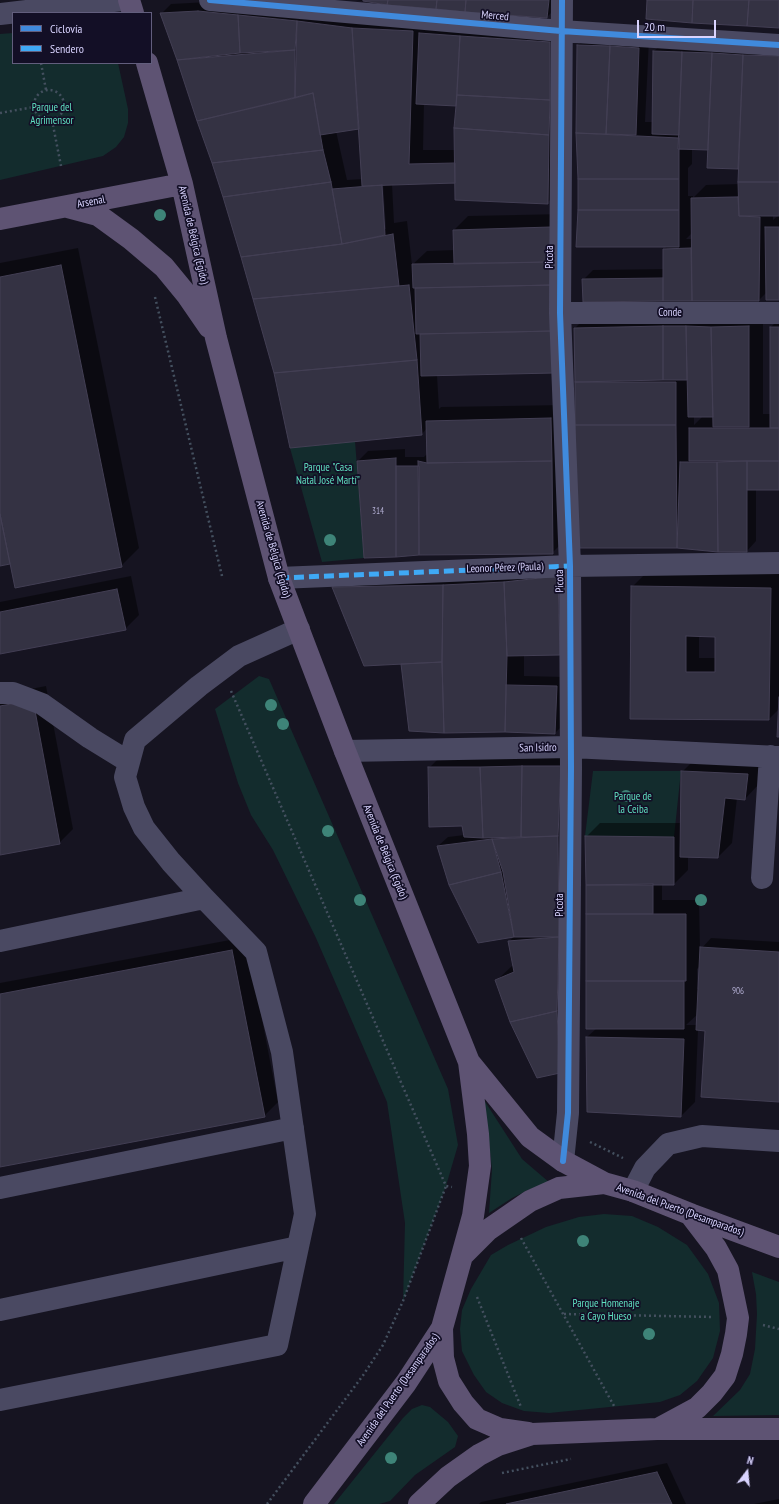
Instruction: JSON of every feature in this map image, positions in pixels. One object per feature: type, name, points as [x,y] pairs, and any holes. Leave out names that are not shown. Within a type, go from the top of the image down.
[{"type":"main road","points":[[129,0],[133,12]]},
{"type":"main road","name":"Avenida de Bélgica (Egido)","points":[[147,64],[182,184],[216,338],[279,578],[345,751],[469,1062],[480,1166],[473,1216],[461,1258]]},
{"type":"main road","name":"Arsenal","points":[[0,219],[182,184]]},
{"type":"main road","points":[[68,206],[98,215],[131,239],[164,267],[187,295],[216,338]]},
{"type":"main road","name":"Avenida de Bélgica (Egido)","points":[[469,1062],[530,1136],[563,1162],[604,1183]]},
{"type":"main road","name":"Avenida del Puerto (Desamparados)","points":[[314,1504],[406,1383],[442,1328],[461,1258],[488,1230],[530,1201],[559,1188],[604,1183],[633,1191],[779,1247]]},
{"type":"main road","points":[[657,1429],[696,1408],[712,1393],[725,1376],[732,1354],[738,1318],[728,1270],[716,1248],[690,1214]]},
{"type":"main road","points":[[442,1328],[443,1358],[449,1381],[463,1403],[477,1419],[500,1428],[532,1434],[657,1429],[779,1429]]},
{"type":"main road","points":[[419,1504],[448,1477],[478,1455],[498,1445],[532,1434]]},
{"type":"street","points":[[17,12],[122,0]]},
{"type":"street","name":"Merced","points":[[210,0],[561,31],[779,45]]},
{"type":"street","name":"Picota","points":[[562,0],[560,313],[570,566],[571,747],[568,1113],[563,1162]]},
{"type":"street","points":[[0,14],[12,13]]},
{"type":"street","name":"Conde","points":[[560,313],[779,313]]},
{"type":"street","name":"Leonor Pérez (Paula)","points":[[279,578],[570,566],[779,563]]},
{"type":"street","points":[[0,1400],[276,1345],[305,1214],[282,1052],[256,952],[171,862],[144,828],[134,807],[125,777],[135,740],[239,656],[299,629]]},
{"type":"street","points":[[0,693],[12,693],[42,704],[90,738],[130,762]]},
{"type":"street","name":"San Isidro","points":[[345,751],[571,747],[774,756]]},
{"type":"street","points":[[762,878],[774,756]]},
{"type":"street","points":[[0,941],[204,898]]},
{"type":"street","points":[[0,1188],[293,1128]]},
{"type":"street","points":[[633,1191],[645,1168],[668,1144],[702,1136],[779,1141]]},
{"type":"street","points":[[0,1310],[298,1247]]},
{"type":"path","points":[[41,64],[46,90]]},
{"type":"path","points":[[46,90],[55,91],[62,97],[64,102],[63,111],[52,120],[38,116],[34,107],[35,98],[46,90]]},
{"type":"path","points":[[0,113],[34,107]]},
{"type":"path","points":[[52,120],[61,166]]},
{"type":"path","points":[[154,294],[222,576]]},
{"type":"path","points":[[221,669],[446,1186],[403,1301],[383,1345],[364,1374],[267,1504]]},
{"type":"path","points":[[446,1186],[477,1191]]},
{"type":"path","points":[[508,1215],[627,1430]]},
{"type":"path","points":[[476,1294],[532,1434]]},
{"type":"path","points":[[563,1314],[738,1318],[779,1329]]},
{"type":"green space","name":"Parque del Agrimensor","points":[[12,33],[12,64],[118,64],[128,109],[128,123],[124,137],[116,147],[103,156],[0,180],[0,34]]},
{"type":"green space","name":"Parque \"Casa Natal José Martí\"","points":[[355,441],[364,558],[322,562],[290,448]]},
{"type":"green space","points":[[259,676],[269,679],[448,1089],[458,1145],[446,1186],[403,1301],[405,1223],[387,1102],[316,938],[273,850],[251,815],[238,783],[215,709]]},
{"type":"green space","name":"Parque de la Ceiba","points":[[593,771],[681,771],[674,837],[585,836]]},
{"type":"green space","points":[[484,1100],[522,1159],[550,1183],[528,1190],[512,1198],[489,1213],[492,1169]]},
{"type":"green space","name":"Parque Homenaje a Cayo Hueso","points":[[604,1214],[632,1216],[658,1227],[687,1245],[708,1274],[719,1303],[720,1331],[713,1358],[697,1381],[680,1395],[660,1402],[549,1413],[524,1411],[502,1403],[486,1392],[474,1375],[462,1351],[460,1329],[462,1310],[471,1289],[491,1255],[508,1245],[546,1227],[579,1217]]},
{"type":"green space","points":[[752,1272],[779,1282],[779,1415],[713,1416],[740,1390],[750,1374],[755,1349],[757,1314],[756,1294]]},
{"type":"green space","points":[[422,1405],[430,1407],[448,1422],[458,1436],[455,1447],[415,1475],[390,1501],[379,1504],[334,1504],[403,1418],[412,1409]]},
{"type":"building","points":[[363,0],[388,0],[387,5]]},
{"type":"building","points":[[388,0],[437,0],[436,9],[387,5]]},
{"type":"building","points":[[437,0],[466,0],[465,12],[436,9]]},
{"type":"building","points":[[466,0],[549,0],[547,18],[465,12]]},
{"type":"building","points":[[647,0],[693,0],[692,23],[646,19]]},
{"type":"building","points":[[693,0],[749,0],[747,26],[692,23]]},
{"type":"building","points":[[749,0],[779,0],[779,28],[747,26]]},
{"type":"building","points":[[198,11],[238,15],[240,53],[177,60],[160,13]]},
{"type":"building","points":[[238,15],[297,21],[295,50],[240,53]]},
{"type":"building","points":[[297,21],[352,28],[359,129],[320,135],[313,93],[295,98]]},
{"type":"building","points":[[352,28],[413,31],[409,164],[455,163],[455,183],[362,186]]},
{"type":"building","points":[[419,33],[460,36],[456,106],[416,104]]},
{"type":"building","points":[[460,36],[550,42],[550,100],[457,95]]},
{"type":"building","points":[[577,45],[610,46],[606,134],[576,133]]},
{"type":"building","points":[[610,46],[639,48],[636,135],[606,134]]},
{"type":"building","points":[[295,50],[295,98],[197,121],[177,60]]},
{"type":"building","points":[[653,51],[682,52],[679,135],[652,134]]},
{"type":"building","points":[[682,52],[712,53],[708,150],[678,149]]},
{"type":"building","points":[[712,53],[743,55],[738,169],[707,168]]},
{"type":"building","points":[[743,55],[779,56],[779,182],[738,182]]},
{"type":"building","points":[[313,93],[323,150],[212,163],[197,121]]},
{"type":"building","points":[[457,95],[550,100],[549,135],[454,128]]},
{"type":"building","points":[[454,128],[549,135],[548,204],[455,200]]},
{"type":"building","points":[[576,133],[679,138],[679,179],[578,179]]},
{"type":"building","points":[[323,150],[331,182],[223,197],[212,163]]},
{"type":"building","points":[[578,179],[679,179],[679,210],[578,210]]},
{"type":"building","points":[[331,182],[342,244],[241,257],[223,197]]},
{"type":"building","points":[[738,182],[779,182],[779,216],[739,216]]},
{"type":"building","points":[[382,185],[385,235],[342,244],[332,189]]},
{"type":"building","points":[[738,197],[739,216],[760,217],[759,301],[692,301],[691,198]]},
{"type":"building","points":[[578,210],[679,210],[679,247],[576,247]]},
{"type":"building","points":[[551,227],[551,262],[454,264],[453,230]]},
{"type":"building","points":[[765,227],[779,227],[779,300],[766,300]]},
{"type":"building","points":[[393,234],[399,286],[253,299],[241,257],[342,244]]},
{"type":"building","points":[[691,248],[692,301],[663,301],[663,249]]},
{"type":"building","points":[[551,262],[552,285],[413,288],[412,264]]},
{"type":"building","points":[[61,265],[122,567],[15,588],[0,514],[0,277]]},
{"type":"building","points":[[663,278],[663,301],[583,302],[582,279]]},
{"type":"building","points":[[409,285],[417,360],[274,373],[253,299]]},
{"type":"building","points":[[552,285],[553,331],[416,334],[415,288]]},
{"type":"building","points":[[663,326],[686,326],[687,380],[663,380]]},
{"type":"building","points":[[663,326],[663,380],[575,382],[574,328]]},
{"type":"building","points":[[686,326],[711,327],[713,417],[688,417]]},
{"type":"building","points":[[749,326],[749,427],[713,427],[711,327]]},
{"type":"building","points":[[770,327],[779,327],[779,428],[770,428]]},
{"type":"building","points":[[553,331],[554,373],[421,376],[420,334]]},
{"type":"building","points":[[417,360],[422,435],[290,448],[274,373]]},
{"type":"building","points":[[575,382],[676,382],[676,425],[575,425]]},
{"type":"building","points":[[551,418],[552,461],[427,463],[426,421]]},
{"type":"building","points":[[575,425],[676,425],[677,548],[576,548]]},
{"type":"building","points":[[689,428],[779,428],[779,461],[689,461]]},
{"type":"building","points":[[396,458],[396,557],[364,558],[357,461]]},
{"type":"building","points":[[418,461],[427,463],[552,461],[553,554],[419,555]]},
{"type":"building","points":[[747,461],[779,461],[779,490],[747,490]]},
{"type":"building","points":[[747,461],[747,552],[718,552],[717,462]]},
{"type":"building","points":[[680,462],[717,462],[718,552],[677,548]]},
{"type":"building","points":[[396,466],[419,466],[419,555],[396,557]]},
{"type":"building","points":[[0,514],[10,564],[0,566]]},
{"type":"building","points":[[558,576],[560,655],[507,656],[504,582]]},
{"type":"building","points":[[504,582],[507,656],[505,732],[444,733],[442,662],[443,585]]},
{"type":"building","points":[[443,585],[442,662],[364,666],[332,587]]},
{"type":"building","points":[[631,586],[771,588],[769,720],[630,719]],"holes":[[[686,636],[715,637],[715,672],[686,672]]]},
{"type":"building","points":[[117,589],[126,630],[0,654],[0,612]]},
{"type":"building","points":[[442,662],[444,733],[409,731],[401,664]]},
{"type":"building","points":[[506,685],[557,686],[555,734],[505,732]]},
{"type":"building","points":[[779,697],[779,737],[777,737]]},
{"type":"building","points":[[33,700],[60,844],[0,855],[0,706]]},
{"type":"building","points":[[522,766],[521,837],[483,838],[480,767]]},
{"type":"building","points":[[522,766],[561,766],[558,836],[521,837]]},
{"type":"building","points":[[428,767],[480,767],[483,838],[464,837],[462,826],[429,827]]},
{"type":"building","points":[[681,771],[748,774],[745,800],[725,798],[718,858],[680,857]]},
{"type":"building","points":[[558,836],[559,937],[514,937],[503,872],[492,839]]},
{"type":"building","points":[[585,836],[674,837],[674,885],[586,885]]},
{"type":"building","points":[[492,839],[501,872],[449,885],[437,846]]},
{"type":"building","points":[[501,872],[514,937],[478,943],[449,885]]},
{"type":"building","points":[[653,884],[653,914],[586,914],[586,885]]},
{"type":"building","points":[[586,914],[686,914],[686,981],[586,981]]},
{"type":"building","points":[[559,937],[557,1011],[510,1022],[495,980],[514,972],[508,941]]},
{"type":"building","points":[[700,947],[779,952],[779,1102],[701,1097],[705,1031],[696,1030]]},
{"type":"building","points":[[232,950],[265,1117],[0,1167],[0,994]]},
{"type":"building","points":[[586,981],[684,981],[684,1029],[586,1029]]},
{"type":"building","points":[[557,1011],[560,1073],[537,1078],[510,1022]]},
{"type":"building","points":[[586,1037],[684,1039],[681,1117],[587,1112]]},
{"type":"building","points":[[657,1472],[672,1504],[506,1504],[534,1498]]},
{"type":"marked path","points":[[279,578],[570,566]]},
{"type":"cycle path","points":[[210,0],[561,31],[779,45]]},
{"type":"cycle path","points":[[562,0],[560,313],[570,566],[571,768],[568,1113],[563,1161]]}]
